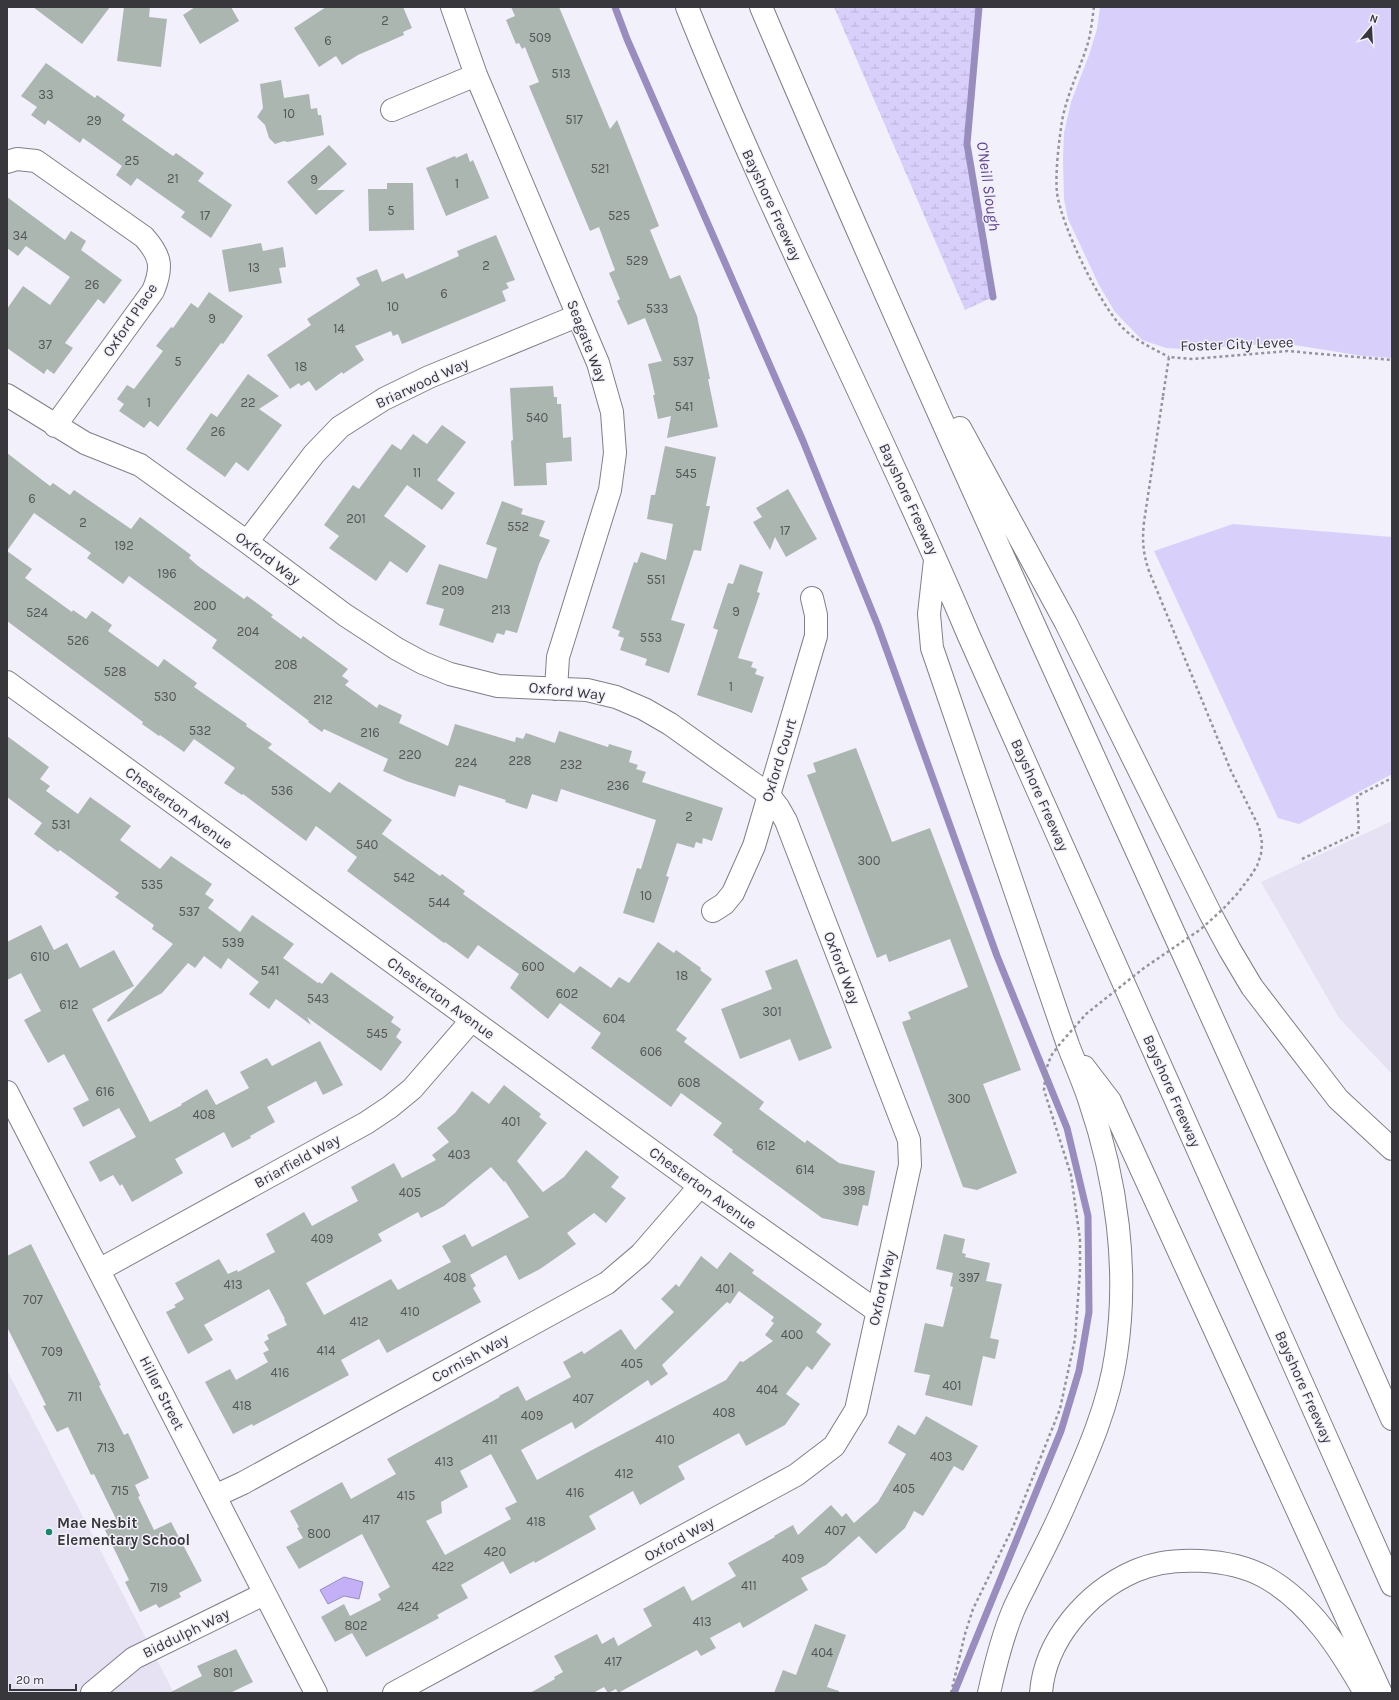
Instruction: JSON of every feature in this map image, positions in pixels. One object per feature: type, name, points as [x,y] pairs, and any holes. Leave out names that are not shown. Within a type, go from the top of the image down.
[{"type":"main road","name":"Seagate Way","points":[[452,7],[476,75],[598,363],[612,412],[615,453],[610,490],[558,658],[556,689]]},
{"type":"main road","name":"Bayshore Freeway","points":[[687,7],[752,163],[936,557],[968,634],[1392,1585]]},
{"type":"main road","points":[[761,7],[816,136],[882,284],[1392,1420]]},
{"type":"main road","points":[[392,110],[476,75]]},
{"type":"main road","name":"Oxford Place","points":[[7,162],[17,159],[36,161],[144,237],[154,249],[159,265],[159,278],[153,292],[55,426]]},
{"type":"main road","points":[[882,284],[1066,623],[1210,914],[1230,950],[1252,986],[1338,1099],[1392,1149]]},
{"type":"main road","name":"Briarwood Way","points":[[247,542],[314,454],[340,427],[384,399],[429,377],[577,316]]},
{"type":"main road","points":[[7,395],[55,426]]},
{"type":"main road","name":"Oxford Way","points":[[55,426],[85,443],[140,465],[345,615],[397,649],[423,663],[450,674],[498,686],[587,690],[616,697],[644,709],[670,724],[768,794],[778,806],[786,821],[909,1140],[910,1165],[856,1410],[834,1446],[796,1475],[394,1693]]},
{"type":"main road","points":[[936,557],[929,614],[932,648],[1068,1045],[1089,1100],[1100,1135],[1109,1172],[1116,1208],[1120,1245],[1121,1283],[1116,1356],[1109,1390],[1097,1426],[1068,1498],[1013,1611],[996,1664],[989,1693]]},
{"type":"main road","name":"Oxford Court","points":[[713,911],[724,904],[734,893],[754,846],[768,794],[816,636],[816,615],[812,598]]},
{"type":"main road","name":"Chesterton Avenue","points":[[7,682],[471,1021],[877,1311]]},
{"type":"main road","name":"Briarfield Way","points":[[99,1270],[366,1123],[390,1107],[412,1089],[471,1021]]},
{"type":"main road","points":[[1068,1045],[1110,1102],[1381,1693]]},
{"type":"main road","name":"Hiller Street","points":[[7,1092],[316,1693]]},
{"type":"main road","name":"Cornish Way","points":[[215,1496],[243,1483],[607,1283],[641,1254],[700,1186]]},
{"type":"main road","points":[[1360,1348],[1392,1406]]},
{"type":"main road","points":[[1041,1693],[1048,1660],[1062,1631],[1083,1606],[1106,1586],[1135,1570],[1169,1562],[1203,1560],[1234,1565],[1264,1577],[1292,1596],[1316,1620],[1338,1650],[1364,1693]]},
{"type":"main road","name":"Biddulph Way","points":[[92,1693],[134,1658],[264,1594]]},
{"type":"path","points":[[1094,7],[1088,44],[1069,93],[1062,120],[1058,153],[1057,193],[1065,224],[1099,294],[1120,326],[1136,339],[1169,357]]},
{"type":"path","name":"Foster City Levee","points":[[951,1693],[965,1634],[973,1609],[1012,1527],[1060,1409],[1075,1338],[1080,1272],[1080,1239],[1071,1175],[1044,1090],[1046,1070],[1051,1056],[1086,1014],[1144,968],[1201,929],[1223,909],[1250,877],[1261,854],[1262,843],[1259,828],[1231,771],[1148,571],[1144,556],[1142,543],[1144,522],[1169,357],[1192,359],[1287,351],[1392,360]]},
{"type":"path","points":[[1302,859],[1359,832],[1357,796],[1392,778]]},
{"type":"shaded area","points":[[1392,821],[1392,1074],[1339,1018],[1261,882]]},
{"type":"shaded area","name":"Mae Nesbit Elementary School","points":[[7,1370],[174,1693],[7,1693]]},
{"type":"shaded area","points":[[344,1577],[363,1582],[359,1599],[344,1596],[328,1604],[320,1590]]},
{"type":"green space","points":[[834,7],[979,7],[967,144],[993,297],[965,310]]},
{"type":"green space","points":[[1100,7],[1392,7],[1392,358],[1363,356],[1288,344],[1237,345],[1197,350],[1166,348],[1142,340],[1115,312],[1099,285],[1068,219],[1064,199],[1064,133],[1071,102],[1097,29]]},
{"type":"green space","points":[[1233,524],[1392,537],[1392,774],[1299,824],[1278,818],[1154,551]]},
{"type":"building","points":[[33,7],[110,7],[82,44]]},
{"type":"building","points":[[124,7],[150,7],[149,17],[167,19],[161,67],[117,61]]},
{"type":"building","points":[[195,7],[231,7],[239,21],[200,44],[183,15]]},
{"type":"building","points":[[326,7],[403,7],[412,28],[403,32],[404,35],[358,55],[342,65],[336,56],[319,67],[294,28]]},
{"type":"building","points":[[511,7],[559,7],[610,129],[617,120],[659,226],[650,230],[670,279],[680,275],[697,316],[718,427],[667,438],[671,416],[658,419],[653,395],[655,395],[648,364],[662,361],[645,318],[628,325],[617,301],[620,299],[609,273],[615,270],[599,227],[590,231],[529,86],[539,82],[525,47],[522,49],[519,43],[516,44],[506,20],[515,16]]},
{"type":"building","points":[[46,63],[95,98],[97,95],[125,115],[122,120],[173,156],[176,153],[204,173],[198,181],[232,205],[211,238],[181,217],[185,212],[137,178],[131,186],[116,175],[122,166],[83,138],[80,143],[48,120],[45,125],[31,115],[37,107],[21,96]]},
{"type":"building","points":[[281,80],[284,98],[309,94],[311,109],[317,108],[318,115],[321,115],[324,135],[287,142],[284,141],[275,144],[269,138],[265,125],[257,117],[263,108],[260,84]]},
{"type":"building","points":[[329,145],[347,164],[317,190],[345,190],[316,215],[287,182]]},
{"type":"building","points":[[467,153],[470,162],[473,160],[489,198],[446,216],[426,168],[455,156],[456,158]]},
{"type":"building","points":[[387,183],[413,183],[414,230],[369,231],[368,189],[387,189]]},
{"type":"building","points":[[7,197],[65,240],[71,231],[86,241],[81,250],[122,280],[104,304],[98,299],[65,343],[73,348],[54,374],[47,369],[44,374],[7,348],[7,309],[23,286],[50,305],[70,277],[26,246],[18,256],[7,248]]},
{"type":"building","points":[[496,235],[515,280],[506,283],[509,288],[502,291],[506,301],[402,344],[398,334],[393,336],[391,331],[355,346],[364,360],[343,374],[342,372],[316,391],[309,381],[301,386],[299,383],[290,389],[267,355],[311,325],[307,319],[360,285],[356,278],[377,269],[382,282],[403,273],[406,279],[459,256],[457,251]]},
{"type":"building","points":[[261,243],[263,251],[283,247],[286,267],[279,268],[282,283],[229,292],[222,250]]},
{"type":"building","points":[[209,292],[243,316],[158,427],[150,421],[144,428],[119,411],[124,404],[117,399],[127,385],[134,389],[163,351],[156,346],[171,327],[173,328],[191,303],[198,308]]},
{"type":"building","points":[[248,374],[279,396],[259,409],[282,425],[248,471],[236,462],[225,477],[186,449],[211,413],[217,417]]},
{"type":"building","points":[[553,386],[554,397],[557,397],[557,404],[561,404],[563,438],[571,437],[572,461],[546,463],[547,485],[514,486],[510,388]]},
{"type":"building","points":[[442,425],[466,442],[437,480],[455,493],[442,510],[407,485],[384,516],[426,546],[407,573],[390,561],[376,581],[329,548],[339,536],[324,525],[353,485],[359,489],[392,444],[401,450],[413,434],[427,444]]},
{"type":"building","points":[[665,446],[716,457],[706,506],[710,506],[701,551],[694,550],[671,620],[685,624],[669,673],[645,665],[647,659],[620,650],[624,638],[618,636],[620,631],[612,628],[634,562],[637,563],[641,552],[666,560],[673,524],[647,519],[651,495],[655,495]]},
{"type":"building","points":[[7,453],[50,486],[53,483],[70,495],[74,490],[131,529],[140,517],[191,555],[189,558],[198,566],[244,599],[247,596],[273,615],[271,617],[301,639],[303,636],[348,669],[342,676],[349,681],[345,685],[377,708],[379,704],[402,715],[399,723],[448,746],[455,724],[515,742],[516,737],[523,739],[526,733],[555,743],[559,731],[608,747],[609,744],[632,751],[629,762],[638,765],[636,769],[646,772],[642,782],[723,808],[712,841],[703,838],[702,844],[696,842],[694,848],[677,843],[666,876],[669,877],[654,923],[623,913],[637,868],[641,869],[656,820],[561,789],[557,802],[532,794],[527,809],[505,802],[506,800],[459,785],[455,797],[406,781],[383,771],[388,759],[324,729],[322,732],[212,648],[217,640],[129,576],[123,584],[87,558],[91,553],[34,513],[7,551]]},
{"type":"building","points":[[788,489],[817,539],[786,557],[775,537],[770,550],[753,522],[762,517],[756,508]]},
{"type":"building","points":[[502,501],[523,509],[521,514],[545,521],[539,536],[550,540],[539,564],[517,633],[506,630],[504,635],[497,633],[493,643],[439,625],[444,609],[426,604],[439,564],[487,579],[497,548],[486,544]]},
{"type":"building","points":[[7,551],[32,569],[25,578],[72,612],[73,610],[86,619],[92,611],[112,625],[108,631],[158,667],[164,659],[197,683],[194,687],[247,724],[246,726],[272,744],[268,748],[330,793],[339,782],[392,820],[382,834],[440,876],[442,874],[465,891],[463,894],[574,973],[580,966],[611,988],[619,977],[629,983],[658,942],[674,953],[676,950],[701,968],[700,970],[712,979],[676,1030],[687,1038],[684,1042],[764,1102],[759,1109],[805,1143],[807,1140],[839,1163],[875,1171],[868,1206],[863,1205],[858,1226],[822,1218],[732,1152],[733,1150],[713,1135],[722,1123],[681,1093],[671,1107],[591,1048],[601,1033],[560,1003],[548,1019],[510,988],[519,974],[478,945],[468,959],[445,942],[444,943],[347,871],[357,857],[316,826],[306,841],[243,794],[242,795],[224,783],[235,768],[194,739],[184,752],[160,735],[159,736],[142,724],[143,722],[7,621]]},
{"type":"building","points":[[740,564],[763,572],[757,592],[760,593],[738,658],[753,662],[751,667],[757,669],[755,674],[764,677],[752,713],[697,695],[718,630],[713,628],[728,583],[733,584]]},
{"type":"building","points":[[7,736],[49,767],[40,779],[50,786],[46,791],[78,814],[90,797],[131,826],[120,840],[160,869],[171,856],[212,884],[205,894],[214,900],[208,908],[240,932],[252,915],[294,944],[283,958],[318,983],[319,982],[322,984],[331,972],[394,1017],[391,1022],[401,1029],[396,1037],[402,1042],[381,1071],[307,1017],[311,1025],[276,999],[269,1009],[249,994],[259,982],[228,958],[221,969],[204,956],[195,968],[188,963],[162,993],[108,1022],[107,1020],[173,944],[152,929],[154,925],[115,897],[119,893],[60,850],[58,852],[34,834],[42,823],[7,797]]},
{"type":"building","points":[[856,748],[892,842],[930,828],[1021,1070],[983,1084],[1017,1173],[977,1190],[963,1187],[902,1022],[911,1019],[908,1012],[968,987],[950,939],[889,962],[886,954],[877,958],[807,775],[816,772],[813,763]]},
{"type":"building","points":[[41,925],[54,950],[67,943],[80,968],[114,950],[134,986],[92,1009],[150,1122],[182,1105],[181,1104],[207,1089],[216,1105],[249,1088],[240,1072],[267,1058],[272,1066],[320,1041],[343,1085],[323,1095],[316,1081],[267,1107],[275,1122],[250,1136],[251,1138],[232,1148],[224,1132],[175,1159],[183,1173],[132,1202],[122,1184],[120,1186],[113,1175],[100,1182],[89,1162],[136,1137],[119,1108],[83,1127],[73,1108],[89,1100],[64,1054],[48,1063],[24,1020],[41,1011],[21,973],[7,980],[7,942]]},
{"type":"building","points":[[797,959],[832,1048],[799,1061],[790,1039],[740,1059],[721,1009],[772,989],[765,971]]},
{"type":"building","points":[[504,1085],[541,1114],[539,1117],[547,1123],[517,1161],[543,1192],[564,1177],[586,1150],[619,1177],[611,1187],[626,1198],[606,1223],[594,1213],[567,1233],[576,1244],[540,1269],[519,1280],[506,1255],[470,1275],[476,1286],[473,1288],[481,1302],[387,1353],[379,1339],[341,1360],[349,1375],[253,1426],[252,1424],[233,1434],[205,1382],[230,1369],[236,1380],[268,1362],[263,1353],[269,1350],[264,1342],[269,1339],[267,1335],[287,1325],[285,1319],[269,1289],[204,1325],[213,1340],[188,1354],[166,1312],[176,1307],[174,1305],[184,1299],[175,1283],[219,1259],[228,1274],[237,1270],[238,1272],[275,1252],[266,1234],[304,1212],[312,1226],[358,1201],[351,1187],[394,1163],[402,1178],[436,1160],[432,1155],[449,1142],[437,1128],[455,1113],[472,1091],[489,1104]],"holes":[[[491,1167],[504,1182],[505,1181],[529,1217],[472,1247],[465,1234],[442,1246],[451,1262],[398,1290],[391,1279],[324,1315],[306,1283],[382,1241],[378,1234],[418,1212],[421,1218],[444,1206]]]},
{"type":"building","points":[[944,1234],[965,1239],[962,1253],[966,1254],[965,1257],[990,1263],[986,1281],[1002,1284],[990,1338],[999,1340],[995,1359],[983,1356],[972,1406],[925,1395],[930,1375],[914,1372],[925,1323],[943,1327],[953,1287],[950,1286],[953,1273],[936,1269]]},
{"type":"building","points":[[31,1244],[101,1385],[99,1386],[124,1435],[128,1433],[149,1478],[135,1485],[140,1496],[138,1497],[154,1530],[171,1522],[202,1581],[179,1593],[181,1597],[159,1608],[156,1604],[140,1612],[125,1582],[129,1580],[105,1530],[118,1523],[94,1474],[91,1475],[68,1427],[57,1432],[43,1406],[46,1405],[7,1327],[7,1256]]},
{"type":"building","points":[[730,1252],[754,1270],[752,1273],[822,1324],[816,1332],[831,1344],[812,1370],[807,1366],[786,1394],[800,1404],[785,1425],[746,1446],[739,1433],[678,1466],[685,1479],[640,1505],[633,1491],[589,1516],[596,1529],[535,1563],[534,1561],[510,1574],[503,1561],[461,1585],[468,1598],[437,1615],[439,1618],[366,1657],[352,1633],[335,1642],[321,1617],[344,1604],[350,1616],[381,1600],[378,1594],[390,1587],[362,1534],[299,1569],[286,1547],[303,1538],[290,1511],[342,1482],[351,1499],[396,1474],[387,1459],[518,1386],[526,1401],[571,1377],[563,1362],[582,1351],[584,1354],[621,1329],[635,1350],[674,1312],[661,1299],[676,1284],[679,1287],[701,1256],[717,1269]],"holes":[[[739,1291],[774,1317],[771,1321],[774,1323],[765,1335],[773,1341],[743,1362],[740,1361],[726,1380],[537,1480],[521,1450],[572,1422],[575,1429],[648,1380],[651,1386],[668,1374],[662,1365],[727,1302],[730,1304]],[[491,1454],[517,1502],[505,1508],[511,1519],[445,1555],[426,1521],[442,1513],[441,1502],[468,1487],[460,1471]]]},
{"type":"building","points":[[926,1416],[978,1446],[963,1471],[954,1466],[923,1516],[914,1511],[905,1528],[876,1554],[859,1536],[826,1565],[801,1578],[808,1590],[743,1628],[740,1622],[710,1638],[716,1648],[701,1656],[697,1650],[618,1693],[616,1689],[608,1693],[604,1687],[593,1693],[530,1693],[555,1679],[554,1677],[563,1672],[554,1656],[597,1634],[602,1644],[614,1637],[618,1646],[652,1626],[643,1609],[684,1586],[692,1601],[736,1576],[728,1563],[775,1537],[774,1536],[793,1525],[798,1535],[831,1505],[842,1517],[846,1513],[854,1523],[878,1502],[906,1454],[888,1443],[898,1425],[915,1435]]},
{"type":"building","points":[[815,1624],[846,1635],[827,1687],[839,1691],[839,1693],[774,1693],[783,1670],[796,1675]]},
{"type":"building","points":[[236,1649],[253,1682],[230,1693],[169,1693],[202,1676],[197,1666]]},
{"type":"waterway","points":[[615,7],[627,39],[803,441],[878,626],[997,956],[1067,1128],[1088,1216],[1089,1312],[1079,1371],[1061,1431],[954,1693]]},
{"type":"waterway","name":"O'Neill Slough","points":[[979,7],[967,144],[993,297]]},
{"type":"place","name":"Mae Nesbit Elementary School","points":[[49,1532]]}]
